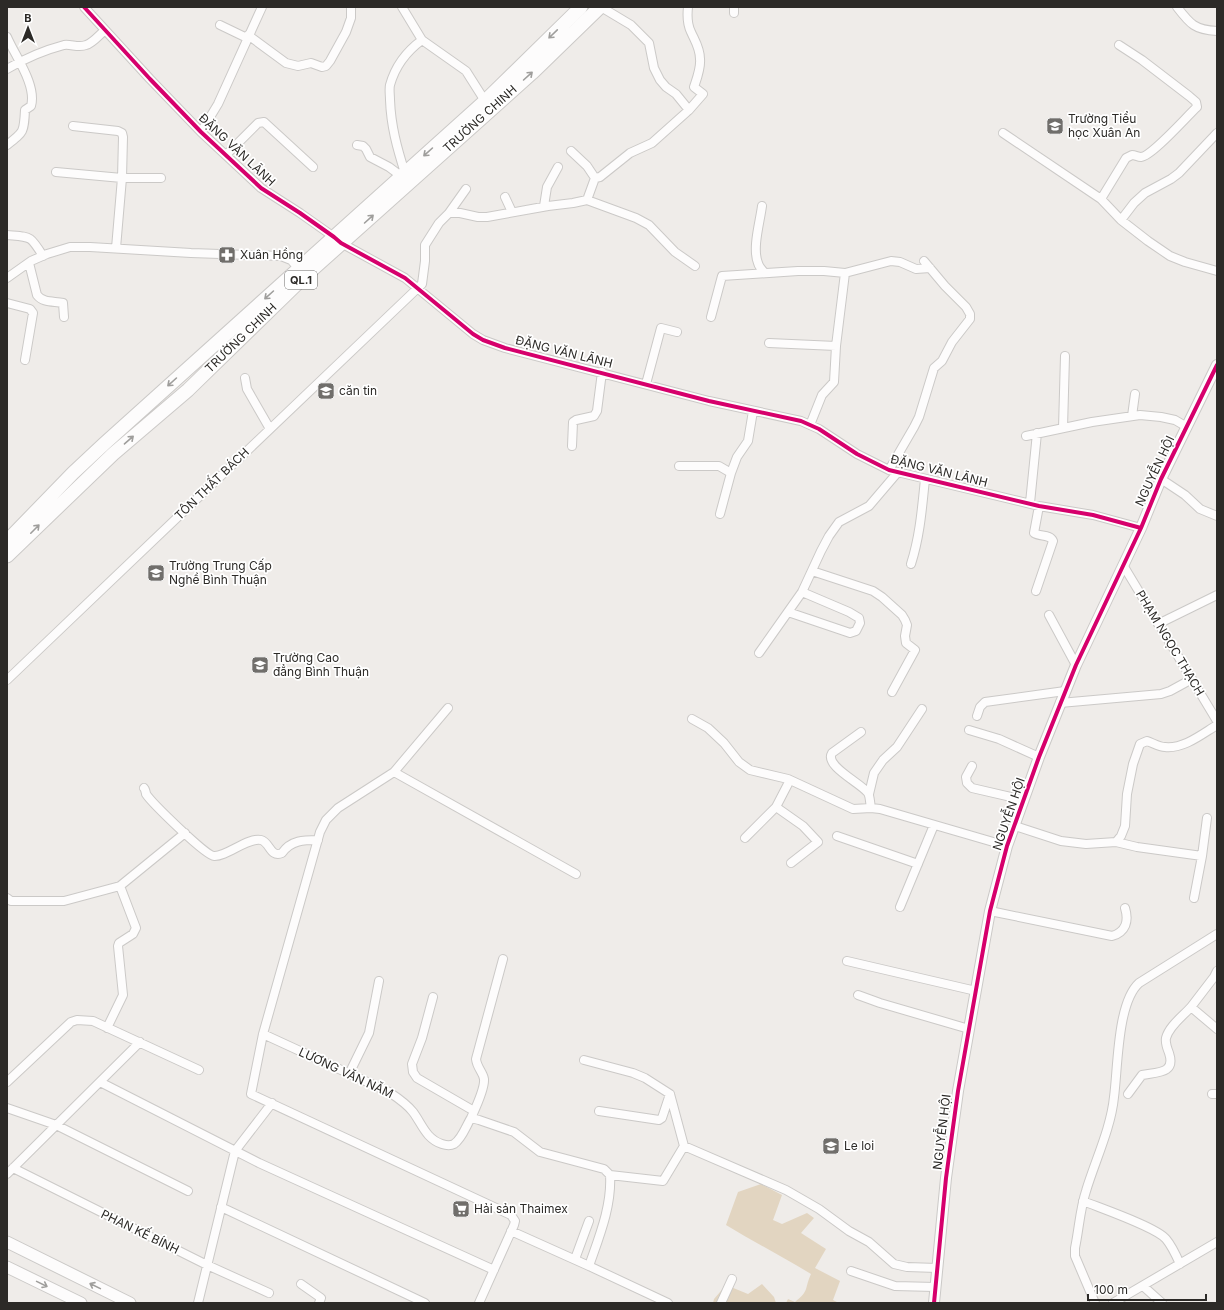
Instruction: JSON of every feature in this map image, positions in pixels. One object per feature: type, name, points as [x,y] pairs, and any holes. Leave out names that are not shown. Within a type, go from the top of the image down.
[{"type":"highway","name":"TRƯỜNG CHINH","points":[[338,240],[403,174],[485,101],[581,7]]},
{"type":"highway","name":"TRƯỜNG CHINH","points":[[7,541],[73,473],[104,444],[532,72],[600,7]]},
{"type":"highway","name":"TRƯỜNG CHINH","points":[[7,556],[112,454],[188,390],[302,272]]},
{"type":"main road","points":[[7,1242],[130,1303]]},
{"type":"main road","points":[[7,1267],[81,1303]]},
{"type":"street","name":"ĐẶNG VĂN LÃNH","points":[[84,7],[201,132],[261,188],[338,240],[405,278],[460,325],[483,340],[505,348],[753,411],[801,420],[857,454],[889,470],[1030,504],[1093,516],[1141,528]]},
{"type":"street","points":[[201,132],[218,104],[247,37],[262,7]]},
{"type":"street","points":[[220,25],[247,37],[286,63],[298,66],[311,63],[322,67],[326,66],[330,61],[346,32],[351,18],[352,7]]},
{"type":"street","points":[[402,7],[422,40],[466,71],[485,101]]},
{"type":"street","points":[[600,7],[631,25],[649,43],[654,68],[660,80],[666,87],[676,94],[689,110]]},
{"type":"street","points":[[595,178],[600,177],[630,153],[652,143],[689,110],[703,94],[694,87],[699,71],[700,58],[697,42],[691,33],[687,21],[688,7]]},
{"type":"street","points":[[1177,7],[1188,22],[1195,27],[1204,30],[1217,31]]},
{"type":"street","points":[[7,69],[19,62],[66,45],[86,45],[104,30]]},
{"type":"street","points":[[7,37],[30,85],[32,102],[32,106],[25,110],[24,124],[20,135],[7,145]]},
{"type":"street","points":[[403,174],[395,142],[389,86],[404,58],[412,47],[422,40]]},
{"type":"street","points":[[1101,199],[1126,158],[1132,155],[1141,157],[1146,155],[1163,141],[1197,107],[1196,102],[1189,96],[1142,60],[1119,45]]},
{"type":"street","points":[[226,155],[258,123],[264,122],[313,167]]},
{"type":"street","points":[[73,126],[118,131],[122,133],[122,178],[116,248]]},
{"type":"street","points":[[1003,133],[1101,199],[1121,220],[1148,242],[1170,256],[1217,271]]},
{"type":"street","points":[[1121,220],[1145,193],[1179,173],[1217,133]]},
{"type":"street","points":[[357,145],[363,146],[366,149],[370,158],[403,174]]},
{"type":"street","points":[[571,150],[587,166],[595,178]]},
{"type":"street","points":[[544,206],[546,187],[558,167]]},
{"type":"street","points":[[56,172],[122,178],[161,178]]},
{"type":"street","points":[[587,200],[595,178]]},
{"type":"street","points":[[417,289],[422,284],[425,261],[425,245],[439,222],[449,213],[466,189]]},
{"type":"street","points":[[505,198],[512,212]]},
{"type":"street","points":[[449,213],[488,217],[544,206],[574,204],[587,200],[636,218],[649,225],[675,252],[695,266]]},
{"type":"street","points":[[762,206],[756,249],[758,264],[765,273]]},
{"type":"street","points":[[7,235],[30,238],[34,240],[43,256]]},
{"type":"street","points":[[7,278],[29,263],[43,256],[63,248],[70,247],[281,256],[291,260],[302,272]]},
{"type":"street","points":[[711,317],[722,276],[824,271],[845,273],[891,261],[900,262],[916,269],[930,268]]},
{"type":"street","points":[[889,470],[917,422],[934,368],[942,361],[952,342],[970,319],[968,309],[945,286],[924,261]]},
{"type":"street","points":[[24,360],[33,313],[32,310],[39,298],[29,263]]},
{"type":"street","points":[[810,425],[822,395],[834,382],[836,346],[845,273]]},
{"type":"street","name":"TÔN THẤT BÁCH","points":[[7,680],[417,289]]},
{"type":"street","points":[[39,298],[63,303],[64,317]]},
{"type":"street","points":[[7,302],[32,310]]},
{"type":"street","points":[[646,384],[661,328],[677,332]]},
{"type":"street","points":[[769,342],[836,346]]},
{"type":"street","points":[[1063,428],[1065,356]]},
{"type":"street","name":"NGUYỄN HỘI","points":[[934,1303],[936,1268],[958,1091],[990,912],[1007,846],[1039,756],[1076,665],[1122,565],[1141,528],[1162,479],[1217,365]]},
{"type":"street","points":[[572,446],[574,422],[576,420],[594,416],[597,411],[602,372]]},
{"type":"street","points":[[245,378],[248,389],[270,429]]},
{"type":"street","points":[[1132,416],[1135,394]]},
{"type":"street","points":[[720,514],[737,457],[748,441],[753,411]]},
{"type":"street","points":[[1026,436],[1132,416],[1150,415],[1161,417],[1175,420],[1187,426]]},
{"type":"street","points":[[1030,504],[1038,433]]},
{"type":"street","points":[[679,466],[719,466],[731,473]]},
{"type":"street","points":[[759,653],[802,592],[829,536],[839,522],[869,506],[898,472]]},
{"type":"street","points":[[911,564],[917,545],[925,479]]},
{"type":"street","points":[[1162,479],[1185,495],[1200,509],[1217,516]]},
{"type":"street","points":[[1036,591],[1053,541],[1050,537],[1034,533],[1039,506]]},
{"type":"street","name":"PHẠM NGỌC THẠCH","points":[[1122,565],[1192,679],[1214,710],[1217,721]]},
{"type":"street","points":[[812,570],[873,591],[902,615],[907,625],[905,636],[906,643],[915,650],[892,692]]},
{"type":"street","points":[[788,612],[850,633],[856,631],[860,623],[859,618],[849,612],[802,592]]},
{"type":"street","points":[[1158,624],[1217,595]]},
{"type":"street","points":[[1049,615],[1076,665]]},
{"type":"street","points":[[1060,703],[1162,694],[1192,679]]},
{"type":"street","points":[[977,716],[980,707],[985,702],[1065,691]]},
{"type":"street","points":[[448,708],[394,772],[338,808],[326,820],[318,840],[263,1034],[251,1094],[511,1215],[514,1221],[511,1231],[479,1303]]},
{"type":"street","points":[[871,808],[869,794],[874,773],[883,760],[898,747],[922,709]]},
{"type":"street","points":[[692,719],[708,728],[724,743],[739,762],[750,770],[790,780],[853,809],[880,809],[1007,846]]},
{"type":"street","points":[[1116,842],[1121,836],[1125,826],[1127,794],[1133,764],[1140,744],[1147,741],[1159,746],[1180,746],[1217,725]]},
{"type":"street","points":[[969,730],[999,739],[1039,756]]},
{"type":"street","points":[[861,732],[830,756],[831,760],[840,770],[859,784],[869,794]]},
{"type":"street","points":[[972,766],[966,777],[967,783],[972,788],[1024,800]]},
{"type":"street","points":[[394,772],[576,874]]},
{"type":"street","points":[[745,838],[776,807],[790,780]]},
{"type":"street","points":[[144,788],[149,797],[185,833],[204,851],[214,856],[259,840],[264,842],[274,853],[277,854],[282,853],[286,848],[302,840],[318,840]]},
{"type":"street","points":[[776,807],[803,826],[818,842],[791,864]]},
{"type":"street","points":[[1194,898],[1207,818]]},
{"type":"street","points":[[900,907],[934,825]]},
{"type":"street","points":[[1014,826],[1061,841],[1086,844],[1116,842],[1138,847],[1202,856]]},
{"type":"street","points":[[7,898],[11,901],[64,901],[120,886],[185,833]]},
{"type":"street","points":[[837,836],[918,864]]},
{"type":"street","points":[[107,1028],[123,995],[118,946],[119,943],[133,934],[136,928],[120,886]]},
{"type":"street","points":[[990,912],[1112,936],[1122,933],[1125,927],[1127,918],[1125,908]]},
{"type":"street","points":[[1095,1303],[1075,1256],[1075,1248],[1083,1201],[1113,1104],[1123,1015],[1131,992],[1138,983],[1217,934]]},
{"type":"street","points":[[473,1115],[484,1085],[484,1078],[476,1065],[476,1059],[504,959]]},
{"type":"street","points":[[847,961],[976,991]]},
{"type":"street","points":[[1128,1094],[1142,1075],[1168,1070],[1171,1060],[1166,1044],[1168,1032],[1191,1007],[1217,971]]},
{"type":"street","points":[[349,1074],[369,1033],[379,981]]},
{"type":"street","points":[[858,995],[886,1005],[969,1029]]},
{"type":"street","points":[[434,997],[422,1038],[412,1064],[413,1072],[417,1078],[480,1120],[514,1132],[540,1152],[586,1164],[604,1170],[610,1175],[663,1181],[684,1146],[670,1094],[645,1078],[633,1073],[584,1060]]},
{"type":"street","points":[[1191,1007],[1217,1029]]},
{"type":"street","points":[[7,1082],[70,1022],[77,1020],[93,1021],[199,1070]]},
{"type":"street","name":"LƯƠNG VĂN NĂM","points":[[263,1034],[389,1092],[402,1101],[413,1112],[429,1137],[435,1142],[445,1145],[452,1145],[458,1140],[473,1115]]},
{"type":"street","points":[[10,1171],[140,1042]]},
{"type":"street","points":[[100,1082],[235,1151],[494,1270]]},
{"type":"street","points":[[599,1111],[659,1120],[662,1118],[670,1094]]},
{"type":"street","points":[[198,1303],[235,1151],[272,1103]]},
{"type":"street","points":[[7,1108],[56,1125],[188,1191]]},
{"type":"street","points":[[684,1146],[786,1190],[819,1209],[869,1242],[894,1264],[907,1267],[936,1268]]},
{"type":"street","name":"PHAN KẾ BÍNH","points":[[10,1171],[269,1293]]},
{"type":"street","points":[[589,1266],[604,1224],[611,1185],[610,1175]]},
{"type":"street","points":[[1083,1201],[1143,1226],[1165,1237],[1172,1247],[1180,1264]]},
{"type":"street","points":[[221,1207],[425,1303]]},
{"type":"street","points":[[575,1259],[589,1221]]},
{"type":"street","points":[[511,1231],[575,1259],[668,1303]]},
{"type":"street","points":[[1113,1303],[1217,1242]]},
{"type":"street","points":[[851,1271],[895,1286],[935,1287]]},
{"type":"street","points":[[721,1303],[732,1279]]},
{"type":"street","points":[[301,1284],[321,1298],[319,1303]]},
{"type":"street","points":[[1143,1286],[1162,1303]]},
{"type":"shaded area","points":[[761,1184],[782,1195],[773,1220],[782,1224],[807,1213],[814,1218],[801,1233],[826,1249],[815,1268],[840,1281],[833,1300],[839,1303],[786,1303],[788,1299],[795,1302],[803,1295],[811,1274],[726,1225],[738,1192]]},
{"type":"shaded area","points":[[762,1284],[774,1297],[776,1303],[713,1303],[714,1299],[726,1285],[748,1294]]},
{"type":"cycle path","points":[[84,7],[201,132],[261,188],[300,213],[341,243],[405,278],[473,334],[483,340],[505,348],[709,401],[801,421],[819,429],[857,454],[889,470],[1039,506],[1093,515],[1141,528]]},
{"type":"cycle path","points":[[934,1303],[946,1178],[958,1091],[990,911],[1007,846],[1039,757],[1076,665],[1141,528],[1161,479],[1217,365]]},
{"type":"place","name":"Trường Tiểu học Xuân An","points":[[1055,126]]},
{"type":"place","name":"Xuân Hồng","points":[[227,255]]},
{"type":"place","name":"căn tin","points":[[326,391]]},
{"type":"place","name":"Trường Trung Cấp Nghề Bình Thuận","points":[[156,573]]},
{"type":"place","name":"Trường Cao đẳng Bình Thuận","points":[[260,665]]},
{"type":"place","name":"Le loi","points":[[831,1146]]},
{"type":"place","name":"Hải sản Thaimex","points":[[461,1209]]}]
